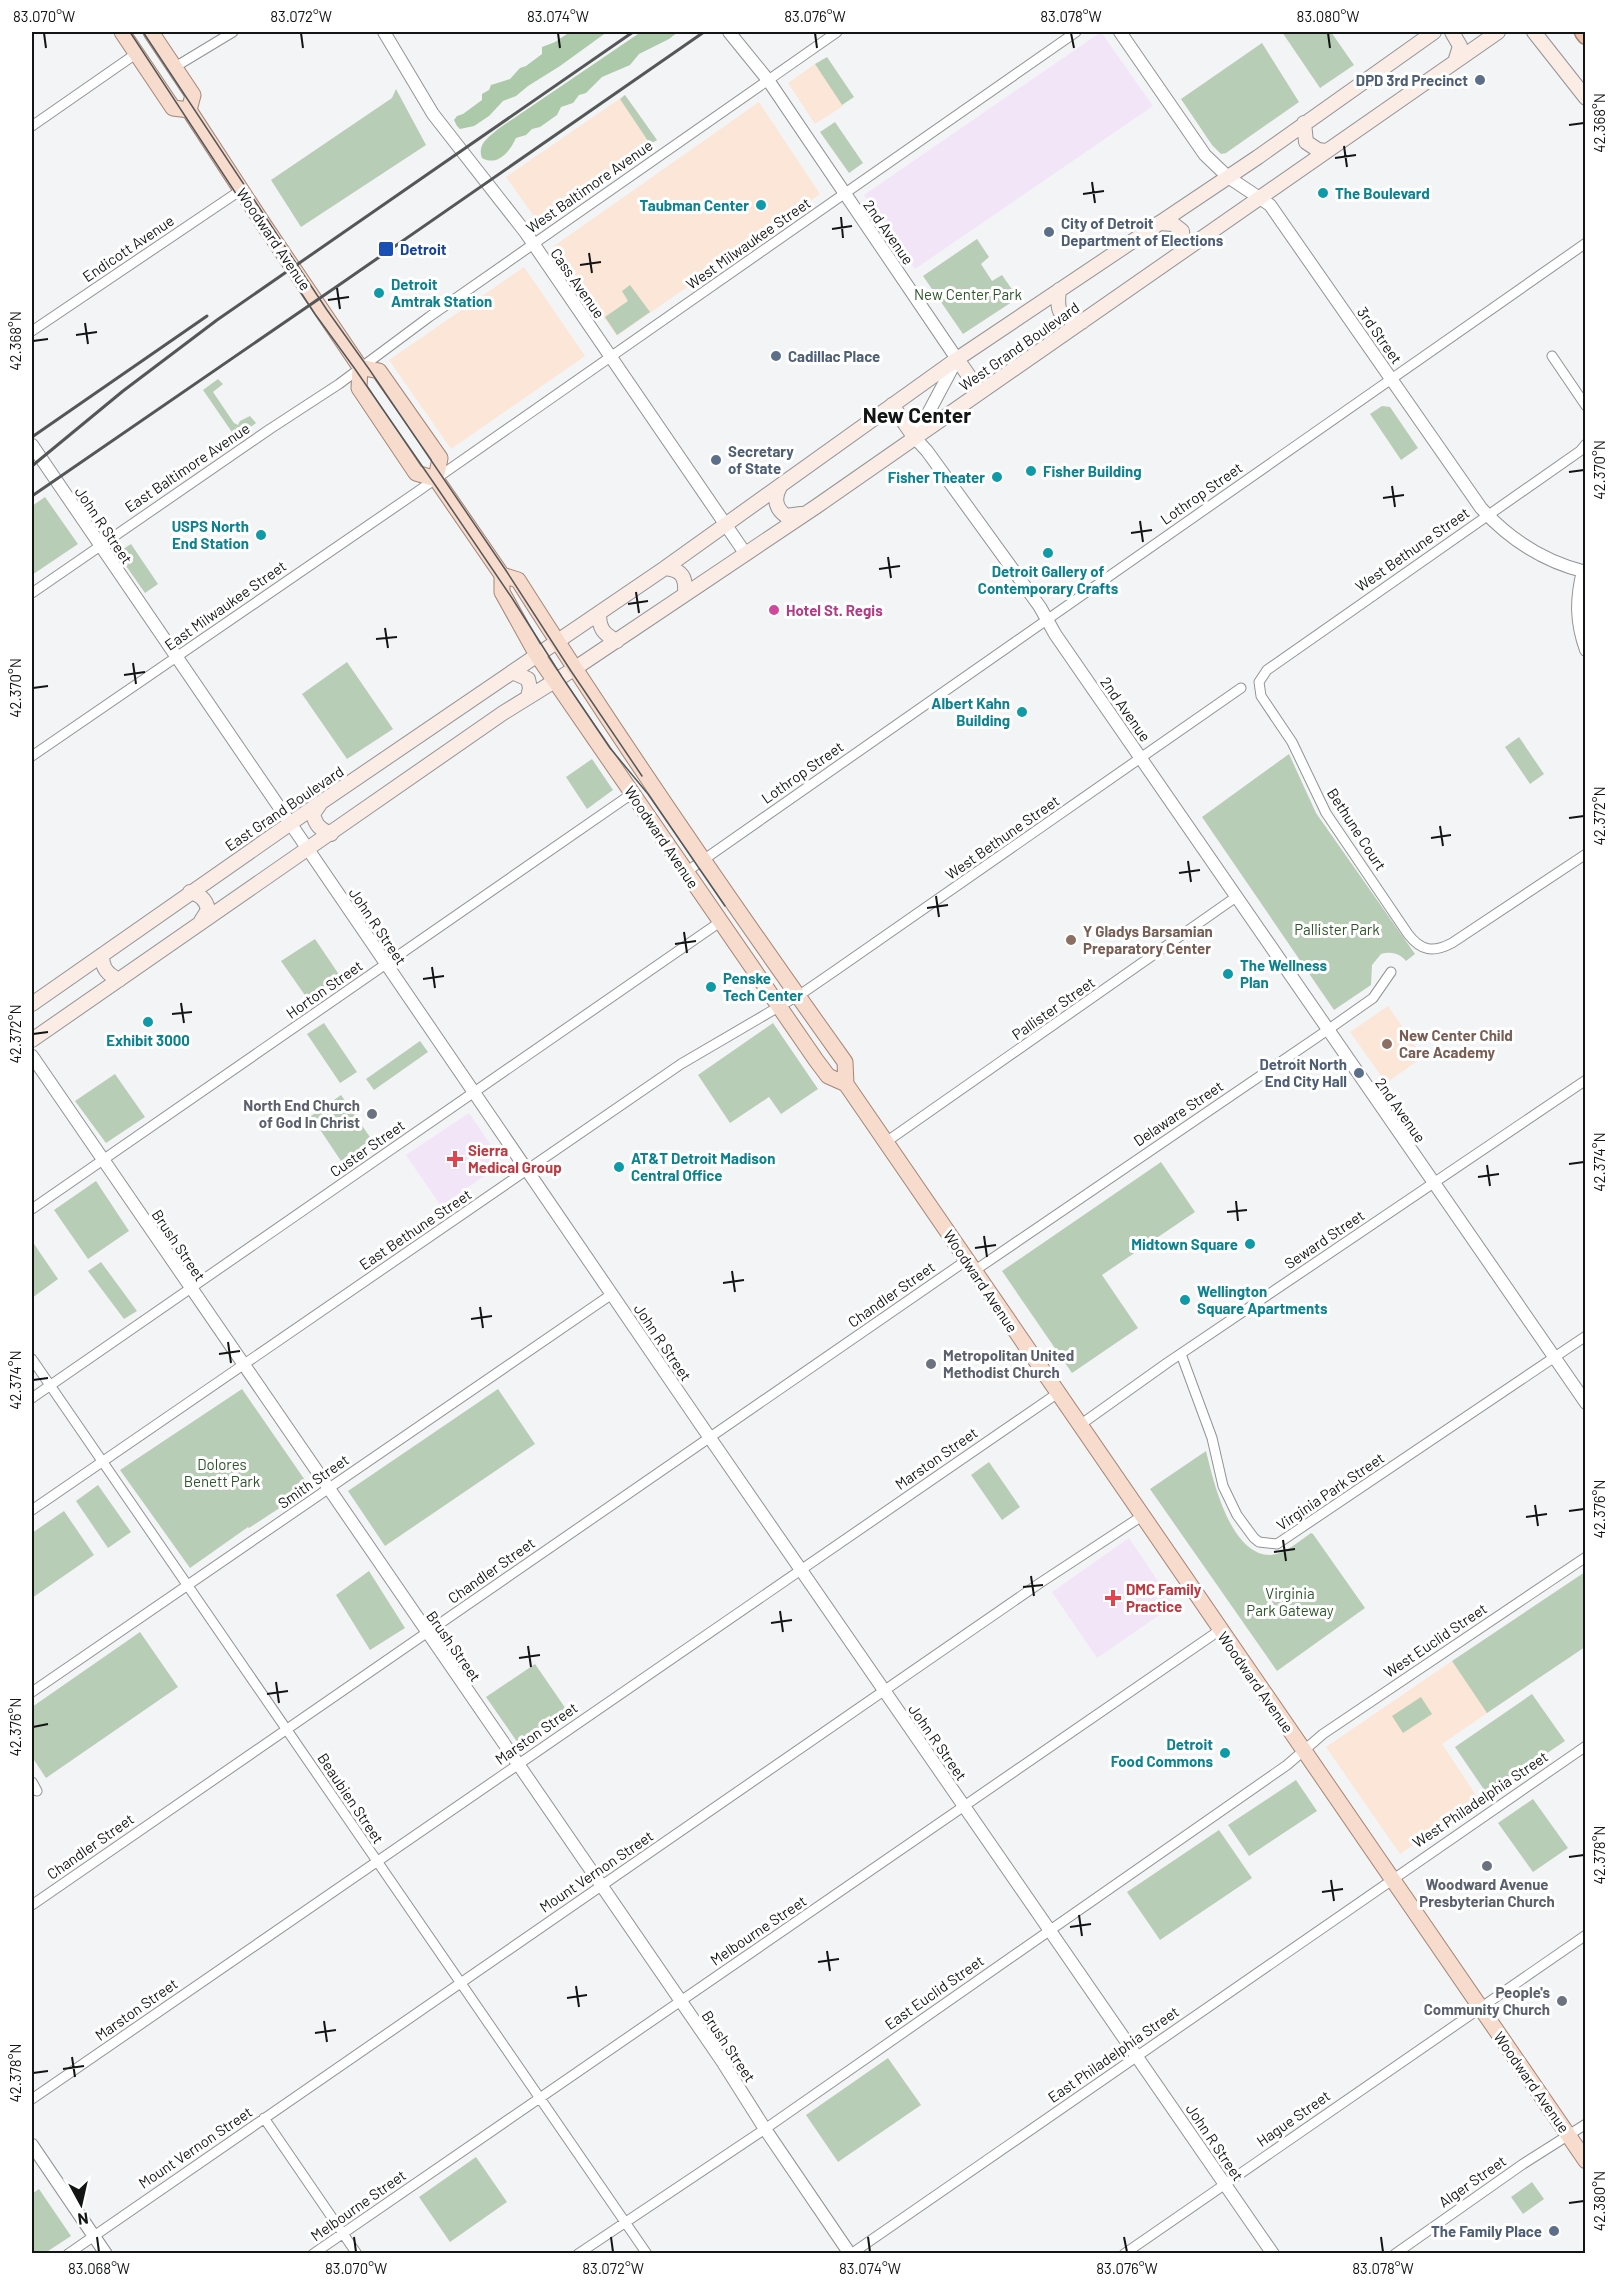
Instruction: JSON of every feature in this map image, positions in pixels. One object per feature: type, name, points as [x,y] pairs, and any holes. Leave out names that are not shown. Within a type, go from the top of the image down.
[{"type":"highway","points":[[1583,32],[1586,36]]},
{"type":"main road","name":"Woodward Avenue","points":[[122,32],[173,108],[189,110]]},
{"type":"main road","name":"Woodward Avenue","points":[[151,32],[193,94],[189,110],[360,367],[359,388],[417,473],[436,479],[502,575],[502,592],[537,655],[555,682],[778,1007],[828,1076],[846,1084],[1586,2161]]},
{"type":"main road","name":"West Grand Boulevard","points":[[557,641],[726,526],[957,359],[1228,177],[1434,32]]},
{"type":"main road","points":[[1452,32],[1460,46],[1455,62]]},
{"type":"main road","name":"West Grand Boulevard","points":[[555,682],[915,438],[1498,32]]},
{"type":"main road","points":[[1539,35],[1586,98]]},
{"type":"main road","points":[[1304,123],[1306,142],[1318,150],[1326,151]]},
{"type":"main road","points":[[1159,223],[1173,224],[1182,231],[1183,245],[1179,254]]},
{"type":"main road","points":[[1059,290],[1057,301],[1059,311],[1064,317],[1082,322]]},
{"type":"main road","points":[[957,359],[980,392]]},
{"type":"main road","name":"Woodward Avenue","points":[[360,367],[379,371],[440,458],[436,479]]},
{"type":"main road","points":[[892,405],[915,438]]},
{"type":"main road","points":[[781,485],[776,496],[781,513],[792,517],[803,514]]},
{"type":"main road","points":[[665,568],[675,569],[681,573],[686,583],[685,594]]},
{"type":"main road","name":"Woodward Avenue","points":[[502,575],[518,580],[574,669],[797,996],[845,1062],[846,1084]]},
{"type":"main road","points":[[599,613],[603,633],[617,641]]},
{"type":"main road","name":"East Grand Boulevard","points":[[32,1004],[190,892],[557,641]]},
{"type":"main road","points":[[512,672],[528,679],[530,688],[528,698]]},
{"type":"main road","points":[[32,1040],[478,730],[555,682]]},
{"type":"main road","points":[[321,802],[314,814],[316,824],[321,830],[331,834]]},
{"type":"main road","points":[[190,892],[197,894],[207,903],[206,916],[198,925]]},
{"type":"main road","points":[[102,955],[105,970],[119,980]]},
{"type":"street","points":[[175,67],[233,32]]},
{"type":"street","name":"Cass Avenue","points":[[384,32],[433,114],[533,244],[745,553]]},
{"type":"street","name":"2nd Avenue","points":[[729,32],[768,80],[957,359]]},
{"type":"street","name":"West Baltimore Avenue","points":[[360,367],[837,32]]},
{"type":"street","name":"West Milwaukee Street","points":[[436,479],[1076,32]]},
{"type":"street","name":"3rd Street","points":[[1120,32],[1204,155],[1228,177],[1270,205],[1473,497],[1488,515],[1508,533],[1534,551],[1584,572],[1578,593],[1577,609],[1578,628],[1586,650]]},
{"type":"street","points":[[32,126],[137,53]]},
{"type":"street","name":"Endicott Avenue","points":[[32,330],[241,190]]},
{"type":"street","name":"Lothrop Street","points":[[686,872],[1586,243]]},
{"type":"street","points":[[1552,356],[1586,406]]},
{"type":"street","points":[[915,438],[957,359]]},
{"type":"street","name":"East Baltimore Avenue","points":[[32,593],[329,391],[360,367]]},
{"type":"street","name":"2nd Avenue","points":[[915,438],[1040,607],[1055,634],[1586,1403]]},
{"type":"street","name":"West Bethune Street","points":[[1259,682],[1267,670],[1580,451],[1586,444]]},
{"type":"street","name":"John R Street","points":[[32,445],[884,1691],[1273,2253]]},
{"type":"street","name":"East Milwaukee Street","points":[[32,756],[436,479]]},
{"type":"street","name":"Bethune Court","points":[[1259,682],[1261,696],[1292,742],[1326,813],[1408,934],[1420,947],[1436,951],[1452,943],[1586,854]]},
{"type":"street","name":"West Bethune Street","points":[[778,1007],[1241,688]]},
{"type":"street","name":"Horton Street","points":[[32,1209],[633,793]]},
{"type":"street","name":"Pallister Street","points":[[886,1142],[1236,897]]},
{"type":"street","name":"Custer Street","points":[[32,1398],[720,922]]},
{"type":"street","name":"Delaware Street","points":[[970,1265],[1329,1029],[1373,998],[1390,972]]},
{"type":"street","name":"East Bethune Street","points":[[32,1510],[681,1064],[778,1007]]},
{"type":"street","name":"Brush Street","points":[[32,1056],[327,1489],[681,2001],[850,2253]]},
{"type":"street","name":"Seward Street","points":[[1080,1425],[1586,1080]]},
{"type":"street","name":"Chandler Street","points":[[32,1905],[710,1437],[970,1265]]},
{"type":"street","name":"Smith Street","points":[[32,1692],[612,1294]]},
{"type":"street","name":"Virginia Park Street","points":[[1181,1354],[1212,1438],[1227,1497],[1258,1542],[1277,1544],[1586,1336]]},
{"type":"street","name":"Beaubien Street","points":[[32,1359],[459,1983],[647,2253]]},
{"type":"street","name":"Marston Street","points":[[32,2099],[1058,1393]]},
{"type":"street","name":"Mount Vernon Street","points":[[68,2253],[1142,1516]]},
{"type":"street","name":"West Euclid Street","points":[[1304,1751],[1323,1734],[1586,1557]]},
{"type":"street","name":"Melbourne Street","points":[[314,2253],[1220,1630]]},
{"type":"street","name":"West Philadelphia Street","points":[[1392,1879],[1586,1746]]},
{"type":"street","name":"East Euclid Street","points":[[578,2253],[765,2128],[1304,1751]]},
{"type":"street","points":[[32,1782],[37,1791]]},
{"type":"street","name":"East Philadelphia Street","points":[[850,2253],[1392,1879]]},
{"type":"street","name":"Hague Street","points":[[1124,2253],[1586,1935]]},
{"type":"street","points":[[264,2118],[357,2253]]},
{"type":"street","name":"Alger Street","points":[[1395,2253],[1586,2124]]},
{"type":"street","points":[[32,2145],[106,2253]]},
{"type":"shaded area","points":[[1101,32],[1153,106],[915,269],[864,195]]},
{"type":"shaded area","points":[[815,64],[843,106],[815,124],[788,83]]},
{"type":"shaded area","points":[[625,95],[657,140],[538,222],[506,177]]},
{"type":"shaded area","points":[[759,102],[820,194],[617,336],[554,246]]},
{"type":"shaded area","points":[[524,267],[585,356],[451,449],[389,360]]},
{"type":"shaded area","name":"New Center Child Care Academy","points":[[1388,1006],[1423,1057],[1386,1083],[1350,1032]]},
{"type":"shaded area","name":"Sierra Medical Group","points":[[469,1113],[503,1163],[441,1206],[406,1155]]},
{"type":"shaded area","name":"DMC Family Practice","points":[[1129,1538],[1174,1605],[1097,1658],[1052,1592]]},
{"type":"shaded area","points":[[1452,1661],[1487,1713],[1442,1744],[1479,1800],[1400,1854],[1326,1747]]},
{"type":"green space","points":[[570,32],[607,32],[516,96],[503,101],[489,116],[474,126],[460,129],[457,126],[454,120],[457,116],[482,100],[482,94],[489,90],[491,85],[510,79],[520,68],[542,54],[542,47]]},
{"type":"green space","points":[[641,32],[678,32],[639,54],[630,65],[602,77],[586,93],[579,95],[573,103],[561,107],[557,115],[526,135],[516,138],[503,156],[493,160],[482,158],[482,145],[498,129]]},
{"type":"green space","points":[[1282,32],[1331,32],[1354,65],[1320,88]]},
{"type":"green space","points":[[1262,43],[1299,102],[1226,153],[1221,154],[1212,145],[1181,99]]},
{"type":"green space","points":[[827,57],[854,97],[842,105],[815,64]]},
{"type":"green space","points":[[396,89],[426,145],[301,227],[271,180],[392,98]]},
{"type":"green space","points":[[625,95],[657,140],[650,144],[620,99]]},
{"type":"green space","points":[[835,122],[863,163],[849,173],[820,132]]},
{"type":"green space","name":"New Center Park","points":[[977,239],[989,257],[981,264],[992,281],[1002,275],[1018,298],[963,334],[923,276]]},
{"type":"green space","points":[[630,285],[650,312],[617,335],[605,317],[628,301],[622,291]]},
{"type":"green space","points":[[218,379],[223,384],[213,392],[234,423],[238,425],[240,421],[250,416],[256,423],[236,438],[203,390]]},
{"type":"green space","points":[[1382,406],[1390,407],[1418,448],[1401,460],[1370,414]]},
{"type":"green space","points":[[45,497],[78,544],[32,575],[32,506]]},
{"type":"green space","points":[[131,544],[158,584],[145,593],[117,553]]},
{"type":"green space","points":[[347,662],[393,729],[347,759],[302,694]]},
{"type":"green space","points":[[1519,737],[1544,774],[1530,784],[1505,747]]},
{"type":"green space","name":"Pallister Park","points":[[1289,754],[1316,813],[1415,954],[1406,961],[1395,953],[1381,954],[1372,965],[1371,985],[1334,1010],[1202,817]]},
{"type":"green space","points":[[592,759],[613,790],[587,809],[566,777]]},
{"type":"green space","points":[[315,939],[342,979],[309,1001],[281,961]]},
{"type":"green space","points":[[324,1023],[357,1072],[340,1083],[307,1034]]},
{"type":"green space","points":[[773,1023],[818,1089],[781,1114],[769,1097],[730,1123],[698,1075]]},
{"type":"green space","points":[[420,1041],[428,1052],[374,1090],[366,1079]]},
{"type":"green space","points":[[115,1074],[145,1117],[106,1143],[75,1101]]},
{"type":"green space","points":[[341,1095],[374,1143],[343,1164],[311,1116]]},
{"type":"green space","points":[[1161,1162],[1195,1212],[1102,1275],[1138,1328],[1072,1373],[1002,1271]]},
{"type":"green space","points":[[96,1181],[129,1231],[88,1259],[54,1210]]},
{"type":"green space","points":[[32,1241],[58,1279],[32,1298]]},
{"type":"green space","points":[[101,1262],[137,1311],[124,1319],[88,1271]]},
{"type":"green space","name":"Dolores Benett Park","points":[[242,1389],[309,1486],[299,1492],[301,1494],[248,1527],[190,1568],[120,1470]]},
{"type":"green space","points":[[498,1389],[535,1444],[385,1546],[348,1491]]},
{"type":"green space","name":"Virginia Park Gateway","points":[[1206,1451],[1213,1479],[1226,1514],[1234,1530],[1245,1543],[1257,1552],[1271,1555],[1287,1550],[1311,1533],[1313,1534],[1365,1608],[1277,1671],[1150,1489]]},
{"type":"green space","points":[[989,1462],[1020,1507],[1002,1520],[971,1475]]},
{"type":"green space","points":[[98,1485],[131,1532],[108,1548],[76,1501]]},
{"type":"green space","points":[[64,1511],[94,1555],[32,1598],[32,1533]]},
{"type":"green space","points":[[369,1571],[405,1628],[370,1650],[336,1595]]},
{"type":"green space","points":[[1585,1572],[1585,1647],[1487,1713],[1452,1661]]},
{"type":"green space","points":[[140,1632],[178,1687],[46,1778],[32,1757],[32,1707]]},
{"type":"green space","points":[[535,1664],[566,1709],[518,1743],[486,1697]]},
{"type":"green space","points":[[1532,1694],[1565,1741],[1487,1794],[1455,1747]]},
{"type":"green space","points":[[1421,1697],[1432,1714],[1403,1733],[1392,1716]]},
{"type":"green space","points":[[1296,1780],[1317,1811],[1249,1856],[1228,1825]]},
{"type":"green space","points":[[1533,1799],[1568,1848],[1533,1872],[1498,1823]]},
{"type":"green space","points":[[1219,1830],[1252,1878],[1160,1940],[1127,1892]]},
{"type":"green space","points":[[888,2058],[921,2105],[838,2162],[806,2115]]},
{"type":"green space","points":[[476,2157],[507,2202],[450,2242],[419,2197]]},
{"type":"green space","points":[[1532,2182],[1544,2199],[1523,2214],[1511,2197]]},
{"type":"green space","points":[[39,2189],[71,2236],[45,2253],[32,2253],[32,2194]]},
{"type":"tram line","points":[[130,32],[315,314],[440,492],[610,748],[648,794],[725,906]]},
{"type":"tram line","points":[[143,32],[327,310],[505,569],[642,776]]},
{"type":"railway","points":[[32,466],[123,391],[217,320],[633,32]]},
{"type":"railway","points":[[32,496],[704,32]]},
{"type":"railway","points":[[32,437],[207,316]]},
{"type":"place","name":"DPD 3rd Precinct","points":[[1480,80]]},
{"type":"place","name":"The Boulevard","points":[[1323,193]]},
{"type":"place","name":"Taubman Center","points":[[761,205]]},
{"type":"place","name":"City of Detroit Department of Elections","points":[[1049,232]]},
{"type":"place","name":"Detroit","points":[[386,249]]},
{"type":"place","name":"Detroit Amtrak Station","points":[[379,293]]},
{"type":"place","name":"Cadillac Place","points":[[776,356]]},
{"type":"place","name":"Secretary of State","points":[[716,460]]},
{"type":"place","name":"Fisher Building","points":[[1031,471]]},
{"type":"place","name":"Fisher Theater","points":[[997,477]]},
{"type":"place","name":"USPS North End Station","points":[[261,535]]},
{"type":"place","name":"Detroit Gallery of Contemporary Crafts","points":[[1048,553]]},
{"type":"place","name":"Hotel St. Regis","points":[[774,610]]},
{"type":"place","name":"Albert Kahn Building","points":[[1022,712]]},
{"type":"place","name":"Y Gladys Barsamian Preparatory Center","points":[[1071,940]]},
{"type":"place","name":"The Wellness Plan","points":[[1228,974]]},
{"type":"place","name":"Penske Tech Center","points":[[711,987]]},
{"type":"place","name":"Exhibit 3000","points":[[148,1022]]},
{"type":"place","name":"New Center Child Care Academy","points":[[1387,1044]]},
{"type":"place","name":"Detroit North End City Hall","points":[[1359,1073]]},
{"type":"place","name":"North End Church of God In Christ","points":[[372,1114]]},
{"type":"place","name":"Sierra Medical Group","points":[[455,1159]]},
{"type":"place","name":"AT&T Detroit Madison Central Office","points":[[619,1167]]},
{"type":"place","name":"Midtown Square","points":[[1250,1244]]},
{"type":"place","name":"Wellington Square Apartments","points":[[1185,1300]]},
{"type":"place","name":"Metropolitan United Methodist Church","points":[[931,1364]]},
{"type":"place","name":"DMC Family Practice","points":[[1113,1598]]},
{"type":"place","name":"Detroit Food Commons","points":[[1225,1753]]},
{"type":"place","name":"Woodward Avenue Presbyterian Church","points":[[1487,1866]]},
{"type":"place","name":"People's Community Church","points":[[1562,2001]]},
{"type":"place","name":"The Family Place","points":[[1554,2231]]},
{"type":"district","name":"New Center","points":[[917,414]]}]
